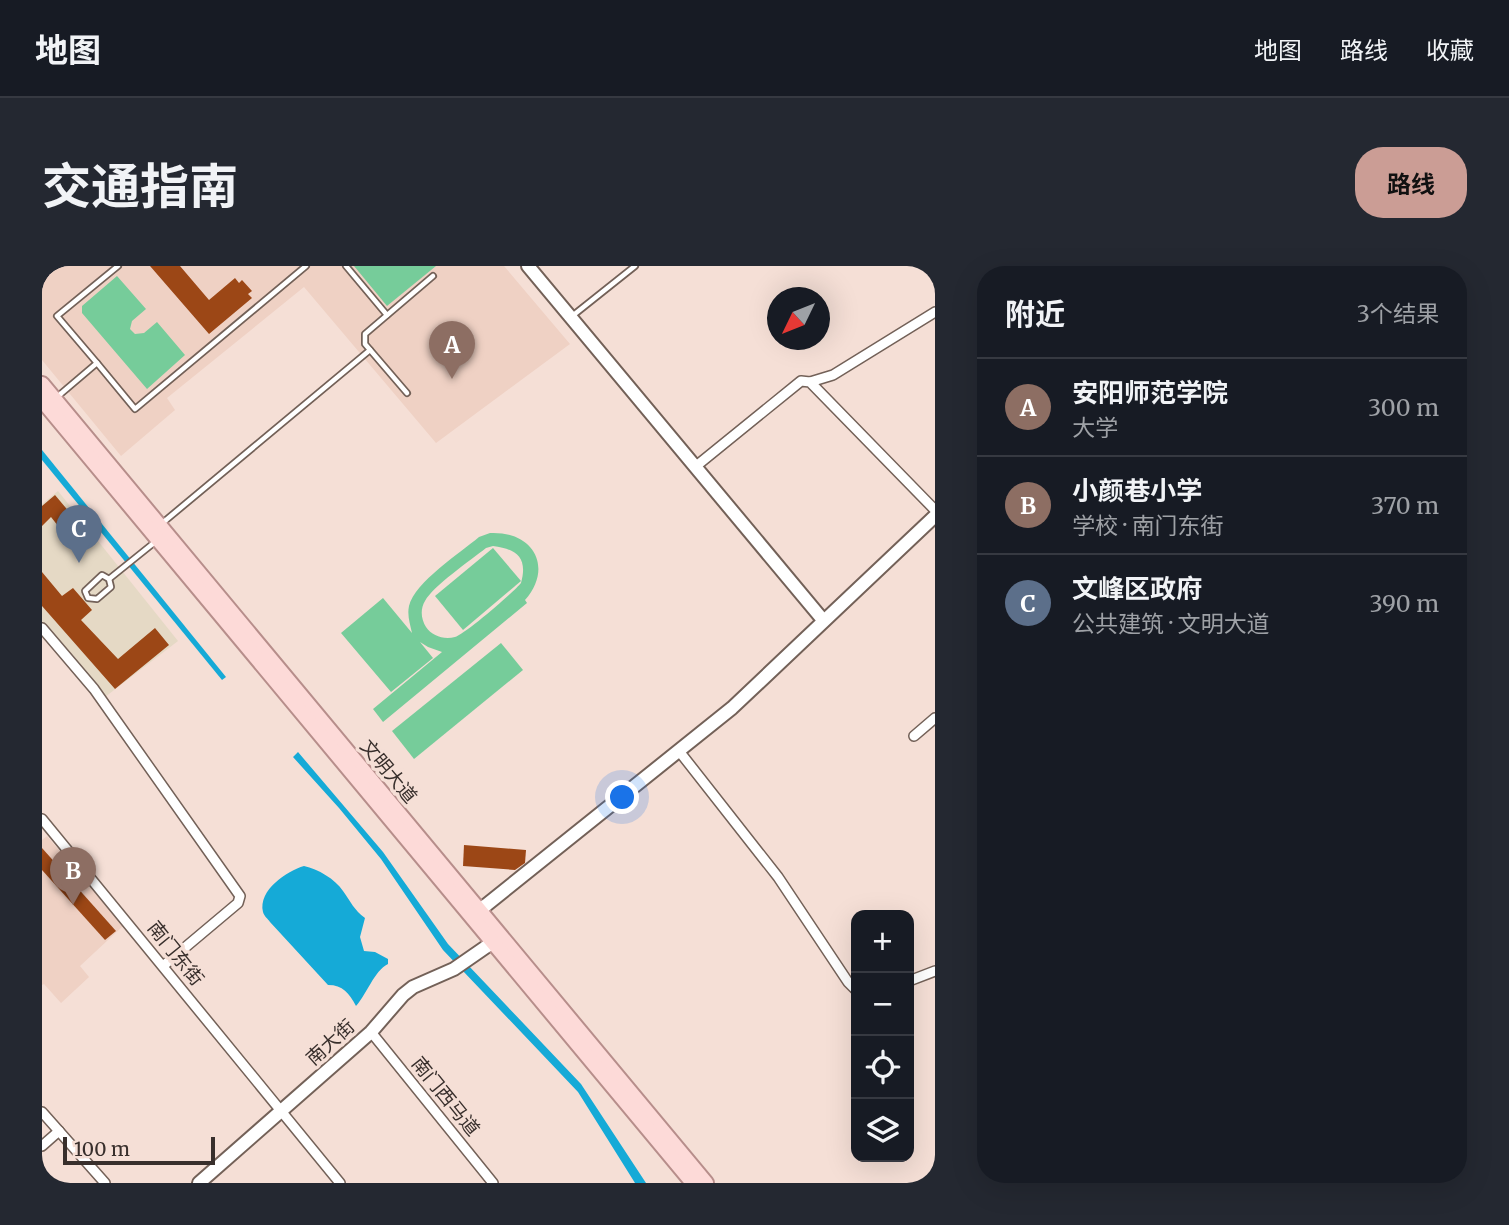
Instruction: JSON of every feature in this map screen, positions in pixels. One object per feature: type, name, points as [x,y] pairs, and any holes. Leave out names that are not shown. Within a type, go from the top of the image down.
[{"type":"main road","name":"文明大道","points":[[42,383],[48,399],[480,910],[695,1182]]},
{"type":"main road","name":"文明大道","points":[[159,532],[493,942],[695,1182]]},
{"type":"street","points":[[528,266],[823,620]]},
{"type":"street","points":[[695,467],[801,381],[810,382],[833,375],[935,312]]},
{"type":"street","points":[[810,382],[935,510]]},
{"type":"street","points":[[480,910],[732,708],[935,516]]},
{"type":"street","points":[[42,628],[94,689],[240,896],[237,903],[163,966]]},
{"type":"street","points":[[914,736],[935,718]]},
{"type":"street","points":[[680,751],[778,877],[851,985]]},
{"type":"street","name":"南门东街","points":[[42,819],[340,1183]]},
{"type":"street","name":"南大街","points":[[199,1183],[371,1032],[403,995],[414,987],[454,969],[493,942]]},
{"type":"street","points":[[914,979],[935,971]]},
{"type":"street","name":"南门西马道","points":[[371,1032],[493,1183]]},
{"type":"street","points":[[42,1112],[105,1183]]},
{"type":"street","points":[[42,1146],[59,1131]]},
{"type":"lane","points":[[118,266],[57,316],[135,409],[306,266]]},
{"type":"lane","points":[[346,266],[387,315]]},
{"type":"lane","points":[[571,317],[635,266]]},
{"type":"lane","points":[[407,393],[365,344],[365,334],[433,276]]},
{"type":"lane","points":[[109,579],[137,556],[159,532],[370,350]]},
{"type":"lane","points":[[48,399],[96,363]]},
{"type":"lane","points":[[102,575],[109,579],[111,587],[97,599],[88,598],[85,591],[87,587],[102,575]]},
{"type":"shaded area","points":[[42,266],[504,266],[570,344],[436,443],[304,287],[167,398],[175,410],[121,456],[42,360]]},
{"type":"shaded area","points":[[58,491],[178,641],[105,697],[42,622],[42,504]]},
{"type":"shaded area","points":[[47,836],[123,926],[80,966],[89,977],[61,1003],[44,984],[42,985],[42,840]]},
{"type":"green space","points":[[354,266],[436,266],[387,306]]},
{"type":"green space","points":[[117,276],[146,309],[132,321],[130,329],[135,334],[144,333],[157,322],[185,355],[147,389],[82,313],[82,306]]},
{"type":"green space","points":[[490,533],[505,534],[518,538],[534,553],[538,575],[534,588],[525,600],[527,603],[383,722],[373,709],[442,652],[420,642],[433,658],[391,692],[341,633],[383,598],[412,633],[408,613],[413,597],[429,578],[479,537]],"holes":[[[493,546],[519,556],[523,567],[521,583],[489,613],[455,637],[447,638],[432,633],[424,624],[422,614],[423,604],[429,595],[486,548]]]},
{"type":"green space","points":[[493,548],[521,581],[463,630],[435,596]]},
{"type":"green space","points":[[501,643],[523,670],[414,759],[392,731]]},
{"type":"water","points":[[42,450],[226,677],[222,680],[42,460]]},
{"type":"water","points":[[298,752],[383,852],[448,944],[581,1084],[646,1183],[635,1183],[578,1092],[443,950],[381,859],[293,757]]},
{"type":"water","points":[[304,866],[315,869],[336,882],[355,909],[365,918],[360,937],[364,951],[375,952],[388,959],[388,964],[379,972],[356,1006],[345,991],[338,986],[328,985],[264,913],[263,904],[269,889],[282,877]]},
{"type":"building","points":[[150,266],[180,266],[209,300],[235,278],[239,283],[242,280],[252,291],[248,294],[252,298],[209,334]]},
{"type":"building","points":[[55,495],[76,520],[62,531],[51,517],[42,526],[42,506]]},
{"type":"building","points":[[42,572],[62,596],[73,588],[92,610],[81,620],[118,659],[155,628],[169,645],[115,689],[42,606]]},
{"type":"building","points":[[464,845],[526,850],[525,863],[515,870],[463,866]]},
{"type":"building","points":[[42,848],[116,931],[105,940],[42,870]]},
{"type":"place","name":"安阳师范学院","points":[[452,379]]},
{"type":"place","name":"文峰区政府","points":[[79,563]]},
{"type":"place","name":"小颜巷小学","points":[[73,905]]}]
